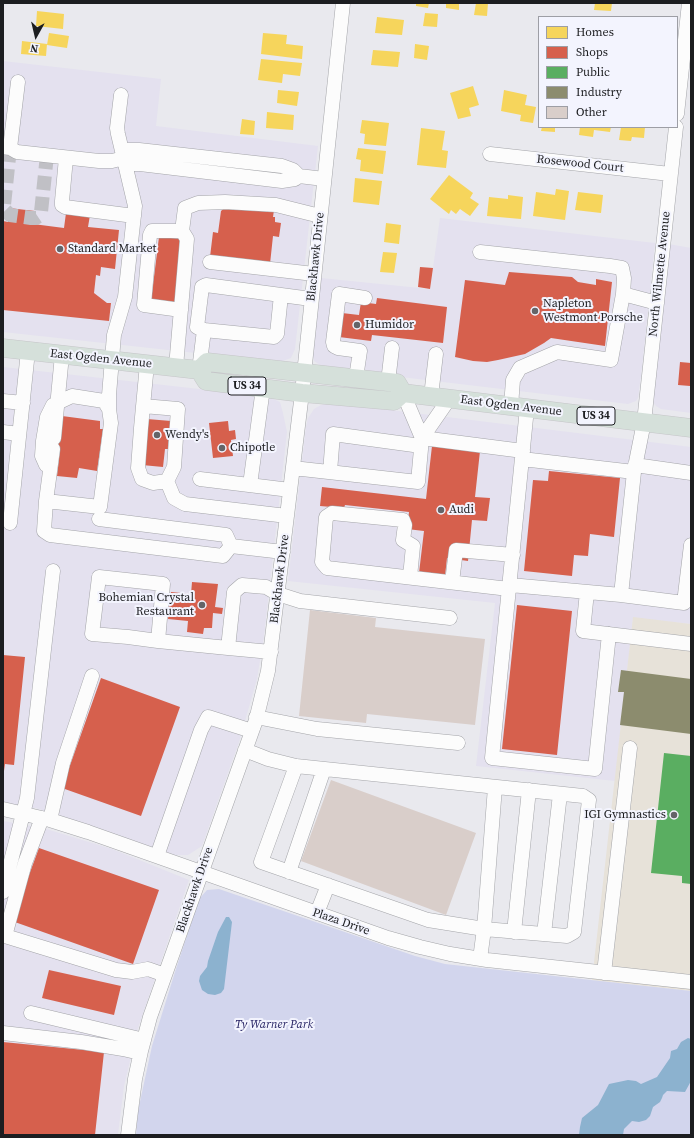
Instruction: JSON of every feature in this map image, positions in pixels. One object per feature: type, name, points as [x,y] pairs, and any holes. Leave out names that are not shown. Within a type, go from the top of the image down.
[{"type":"main road","name":"East Ogden Avenue","points":[[3,348],[199,370],[206,381],[302,393],[394,401],[403,393],[691,428]]},
{"type":"main road","name":"US 34","points":[[199,370],[207,362],[304,372],[396,383],[403,393]]},
{"type":"street","name":"Blackhawk Drive","points":[[128,1135],[135,1079],[150,1017],[252,731],[267,678],[302,393],[343,3]]},
{"type":"street","points":[[678,105],[689,3]]},
{"type":"street","points":[[18,82],[7,148],[17,152],[66,158],[112,161],[124,158],[139,150],[282,166],[293,170],[299,176],[324,179]]},
{"type":"street","points":[[96,541],[111,423],[109,409],[115,329],[123,310],[126,297],[134,216],[134,199],[117,128],[121,95]]},
{"type":"street","name":"North Wilmette Avenue","points":[[622,595],[635,469],[644,422],[676,128]]},
{"type":"street","name":"Rosewood Court","points":[[490,154],[670,174]]},
{"type":"street","points":[[66,158],[62,201],[62,205],[65,208],[134,216]]},
{"type":"street","points":[[182,232],[185,208],[198,203],[225,202],[276,205],[320,216]]},
{"type":"street","points":[[176,367],[188,239],[182,232],[152,231],[150,235],[144,305],[181,310]]},
{"type":"street","points":[[480,252],[622,268],[624,278],[623,294],[611,360],[557,352],[520,368],[513,380],[519,407],[523,455],[492,758],[596,769],[609,634]]},
{"type":"street","points":[[210,262],[314,274]]},
{"type":"street","points":[[281,295],[276,334],[274,337],[197,328],[202,287],[206,285],[281,295],[311,299]]},
{"type":"street","points":[[182,292],[201,294]]},
{"type":"street","points":[[356,378],[360,351],[338,348],[334,346],[333,342],[339,294],[365,298]]},
{"type":"street","points":[[623,294],[657,303]]},
{"type":"street","points":[[199,370],[204,330]]},
{"type":"street","points":[[388,382],[392,348]]},
{"type":"street","points":[[10,523],[28,351]]},
{"type":"street","points":[[431,396],[436,354]]},
{"type":"street","points":[[62,355],[44,530],[50,535],[223,556],[231,546]]},
{"type":"street","points":[[147,364],[138,468],[142,479],[153,483],[167,481]]},
{"type":"street","points":[[250,485],[263,388]]},
{"type":"street","points":[[403,393],[422,442]]},
{"type":"street","points":[[49,476],[42,456],[47,417],[53,405],[72,396],[104,401],[109,409]]},
{"type":"street","points":[[293,468],[418,482],[422,442],[449,398]]},
{"type":"street","points":[[3,401],[23,403]]},
{"type":"street","points":[[143,406],[178,409],[174,467],[167,481],[174,498],[185,504],[287,516]]},
{"type":"street","points":[[3,432],[19,434]]},
{"type":"street","points":[[330,472],[333,434],[422,442],[635,469],[691,473]]},
{"type":"street","points":[[200,479],[290,490]]},
{"type":"street","points":[[46,501],[99,513],[226,535],[231,546]]},
{"type":"street","points":[[410,577],[414,546],[403,540],[405,525],[403,520],[332,513],[326,517],[322,562],[327,568],[452,582],[622,595],[684,603],[691,545]]},
{"type":"street","points":[[231,546],[283,552]]},
{"type":"street","points":[[452,582],[456,550],[513,555]]},
{"type":"street","points":[[3,892],[27,798],[53,570]]},
{"type":"street","points":[[158,641],[163,584],[99,577],[92,634],[158,641],[271,652]]},
{"type":"street","points":[[228,648],[234,592],[242,585],[266,586],[278,594],[300,600],[450,618]]},
{"type":"street","points":[[587,592],[583,631],[691,644]]},
{"type":"street","points":[[92,676],[46,819],[25,863],[6,936],[116,970],[132,972],[148,969],[165,975]]},
{"type":"street","points":[[156,856],[208,717],[252,731]]},
{"type":"street","points":[[256,718],[317,729],[458,744]]},
{"type":"street","points":[[604,973],[630,748]]},
{"type":"street","points":[[245,750],[268,759],[296,766],[582,796],[589,800],[574,932],[567,936],[514,932],[428,920],[261,862],[296,766]]},
{"type":"street","points":[[289,872],[324,769]]},
{"type":"street","points":[[480,959],[484,929],[495,787]]},
{"type":"street","points":[[514,932],[528,790]]},
{"type":"street","points":[[544,934],[560,794]]},
{"type":"street","name":"Plaza Drive","points":[[3,809],[46,819],[202,872],[388,938],[420,947],[480,959],[691,982]]},
{"type":"street","points":[[316,913],[328,885]]},
{"type":"street","points":[[30,1013],[142,1047]]},
{"type":"street","points":[[3,1033],[81,1042],[123,1049],[142,1047]]},
{"type":"shaded area","points":[[3,61],[161,79],[156,126],[318,146],[295,349],[291,358],[280,362],[3,332]]},
{"type":"shaded area","points":[[440,218],[655,243],[642,368],[638,398],[636,401],[628,404],[325,368],[314,361],[313,355],[321,278],[430,289]]},
{"type":"shaded area","points":[[668,244],[691,248],[691,413],[661,409],[653,402]]},
{"type":"shaded area","points":[[3,367],[244,394],[273,399],[280,402],[287,432],[264,636],[257,679],[239,742],[202,846],[188,855],[175,855],[36,808],[3,804]]},
{"type":"shaded area","points":[[333,403],[691,447],[691,624],[633,618],[615,781],[476,766],[495,603],[288,581],[308,418],[314,409],[321,405]]},
{"type":"shaded area","points":[[633,617],[691,624],[691,991],[592,980]]},
{"type":"shaded area","points":[[3,821],[43,828],[112,849],[189,880],[138,1028],[124,1086],[118,1135],[3,1135]]},
{"type":"shaded area","points":[[226,917],[229,917],[232,922],[224,989],[221,993],[215,995],[208,994],[202,990],[199,981],[200,976],[207,967],[218,932]]},
{"type":"shaded area","points":[[688,1038],[691,1039],[691,1081],[685,1092],[667,1091],[663,1095],[660,1102],[653,1107],[650,1116],[646,1120],[639,1122],[632,1121],[624,1129],[623,1135],[579,1135],[582,1118],[598,1105],[609,1084],[628,1080],[636,1081],[641,1084],[657,1077],[670,1058],[671,1051],[677,1049],[681,1042]]},
{"type":"green space","name":"Ty Warner Park","points":[[219,889],[415,956],[445,964],[691,991],[691,1135],[136,1135],[138,1111],[152,1046],[199,899],[207,890]]},
{"type":"building: Homes","points":[[416,3],[429,3],[428,8],[416,6]]},
{"type":"building: Homes","points":[[446,3],[459,3],[459,10],[446,8]]},
{"type":"building: Homes","points":[[476,3],[488,3],[487,16],[474,15]]},
{"type":"building: Homes","points":[[595,3],[612,3],[611,11],[594,10]]},
{"type":"building: Homes","points":[[37,11],[64,14],[63,29],[36,26]]},
{"type":"building: Homes","points":[[425,13],[438,14],[437,27],[423,26]]},
{"type":"building: Homes","points":[[377,17],[404,20],[402,35],[375,33]]},
{"type":"building: Homes","points":[[49,33],[69,36],[67,48],[47,45]]},
{"type":"building: Homes","points":[[263,33],[287,35],[286,44],[303,46],[302,59],[261,54]]},
{"type":"building: Homes","points":[[22,41],[47,44],[46,56],[21,54]]},
{"type":"building: Homes","points":[[415,44],[429,46],[427,60],[414,58]]},
{"type":"building: Homes","points":[[373,50],[400,52],[398,67],[371,65]]},
{"type":"building: Homes","points":[[261,59],[302,63],[300,76],[283,74],[282,83],[258,80]]},
{"type":"building: Homes","points":[[473,86],[479,105],[469,108],[471,116],[458,119],[450,93]]},
{"type":"building: Homes","points":[[278,90],[299,92],[297,106],[277,103]]},
{"type":"building: Homes","points":[[504,90],[527,95],[525,105],[536,107],[533,123],[520,121],[521,115],[501,111]]},
{"type":"building: Homes","points":[[267,112],[294,115],[293,130],[266,128]]},
{"type":"building: Homes","points":[[242,119],[255,121],[254,135],[240,134]]},
{"type":"building: Homes","points":[[362,120],[389,123],[386,146],[364,144],[365,134],[360,133]]},
{"type":"building: Homes","points":[[421,128],[445,131],[442,150],[448,151],[446,168],[417,165]]},
{"type":"building: Homes","points":[[542,128],[555,128],[555,132],[541,131]]},
{"type":"building: Homes","points":[[580,128],[611,128],[610,132],[594,130],[593,137],[579,135]]},
{"type":"building: Homes","points":[[621,128],[645,128],[644,138],[632,137],[631,141],[619,140]]},
{"type":"building: Homes","points":[[358,148],[386,151],[383,174],[360,171],[361,160],[356,159]]},
{"type":"building: Homes","points":[[449,175],[473,193],[470,198],[479,204],[470,216],[460,209],[456,214],[451,210],[449,214],[430,199]]},
{"type":"building: Homes","points":[[355,178],[382,181],[379,205],[353,202]]},
{"type":"building: Homes","points":[[556,189],[569,191],[565,220],[533,216],[536,192],[555,195]]},
{"type":"building: Homes","points":[[578,192],[603,195],[601,213],[575,210]]},
{"type":"building: Homes","points":[[508,195],[523,197],[521,219],[487,216],[489,197],[508,199]]},
{"type":"building: Homes","points":[[386,223],[401,225],[399,244],[384,242]]},
{"type":"building: Homes","points":[[383,252],[397,253],[394,273],[380,272]]},
{"type":"building: Shops","points":[[228,205],[274,210],[273,217],[275,217],[275,222],[281,223],[279,237],[273,236],[270,264],[210,257],[213,232],[218,233],[221,211]]},
{"type":"building: Shops","name":"Standard Market","points":[[9,208],[35,211],[33,224],[64,228],[66,213],[90,215],[88,227],[119,230],[115,269],[101,267],[100,276],[96,275],[94,293],[107,303],[111,303],[109,321],[3,310],[3,221],[8,222]]},
{"type":"building: Shops","points":[[159,237],[182,239],[175,304],[151,301]]},
{"type":"building: Shops","points":[[420,267],[433,268],[430,289],[418,287]]},
{"type":"building: Shops","name":"Napleton Westmont Porsche","points":[[509,272],[572,277],[578,282],[596,285],[596,279],[612,282],[605,346],[551,338],[525,354],[498,360],[487,362],[455,357],[465,280],[505,285]]},
{"type":"building: Shops","points":[[377,298],[447,307],[443,343],[372,335],[371,341],[339,337],[342,313],[359,315],[361,302],[376,304]]},
{"type":"building: Shops","points":[[680,362],[691,363],[690,386],[678,385]]},
{"type":"building: Shops","points":[[62,416],[100,421],[100,429],[103,429],[97,471],[79,468],[77,478],[57,476],[60,450],[46,448]]},
{"type":"building: Shops","name":"Wendy's","points":[[147,419],[171,421],[168,449],[165,449],[163,467],[142,465]]},
{"type":"building: Shops","name":"Chipotle","points":[[228,421],[229,431],[235,430],[236,439],[231,440],[233,456],[213,458],[209,423]]},
{"type":"building: Shops","name":"Audi","points":[[432,446],[480,451],[475,497],[490,498],[487,521],[472,520],[468,561],[447,558],[445,576],[419,573],[424,531],[407,529],[409,512],[345,505],[344,508],[320,506],[322,487],[426,499]]},
{"type":"building: Shops","points":[[549,471],[620,478],[614,537],[590,534],[588,556],[574,555],[572,576],[524,571],[533,480],[548,481]]},
{"type":"building: Shops","points":[[192,582],[218,584],[215,607],[223,608],[222,614],[213,613],[212,628],[204,628],[203,634],[187,632],[188,621],[168,619],[171,592],[191,594]]},
{"type":"building: Shops","points":[[517,605],[572,611],[557,755],[502,749]]},
{"type":"building: Shops","points":[[3,655],[25,657],[14,765],[5,764],[4,771]]},
{"type":"building: Shops","points":[[101,678],[180,707],[141,816],[62,788]]},
{"type":"building: Shops","points":[[39,848],[159,890],[133,964],[12,921]]},
{"type":"building: Shops","points":[[49,970],[121,986],[114,1015],[42,998]]},
{"type":"building: Shops","points":[[3,1042],[104,1052],[95,1135],[3,1135]]},
{"type":"building: Public","name":"IGI Gymnastics","points":[[664,753],[691,756],[691,884],[682,883],[682,876],[651,873]]},
{"type":"building: Industry","points":[[621,670],[691,679],[691,734],[620,725],[624,692],[618,692]]},
{"type":"building: Other","points":[[310,610],[376,618],[375,627],[485,639],[475,725],[367,714],[366,723],[299,716]]},
{"type":"building: Other","points":[[331,780],[476,833],[446,915],[301,861]]},
{"type":"tunnel","points":[[10,148],[4,205],[5,210],[10,215],[31,218],[36,218],[39,216],[41,212],[47,155]]},
{"type":"place","name":"Standard Market","points":[[60,249]]},
{"type":"place","name":"Napleton Westmont Porsche","points":[[535,311]]},
{"type":"place","name":"Humidor","points":[[357,325]]},
{"type":"place","name":"Wendy's","points":[[157,435]]},
{"type":"place","name":"Chipotle","points":[[222,448]]},
{"type":"place","name":"Audi","points":[[441,510]]},
{"type":"place","name":"Bohemian Crystal Restaurant","points":[[202,605]]},
{"type":"place","name":"IGI Gymnastics","points":[[674,815]]}]
